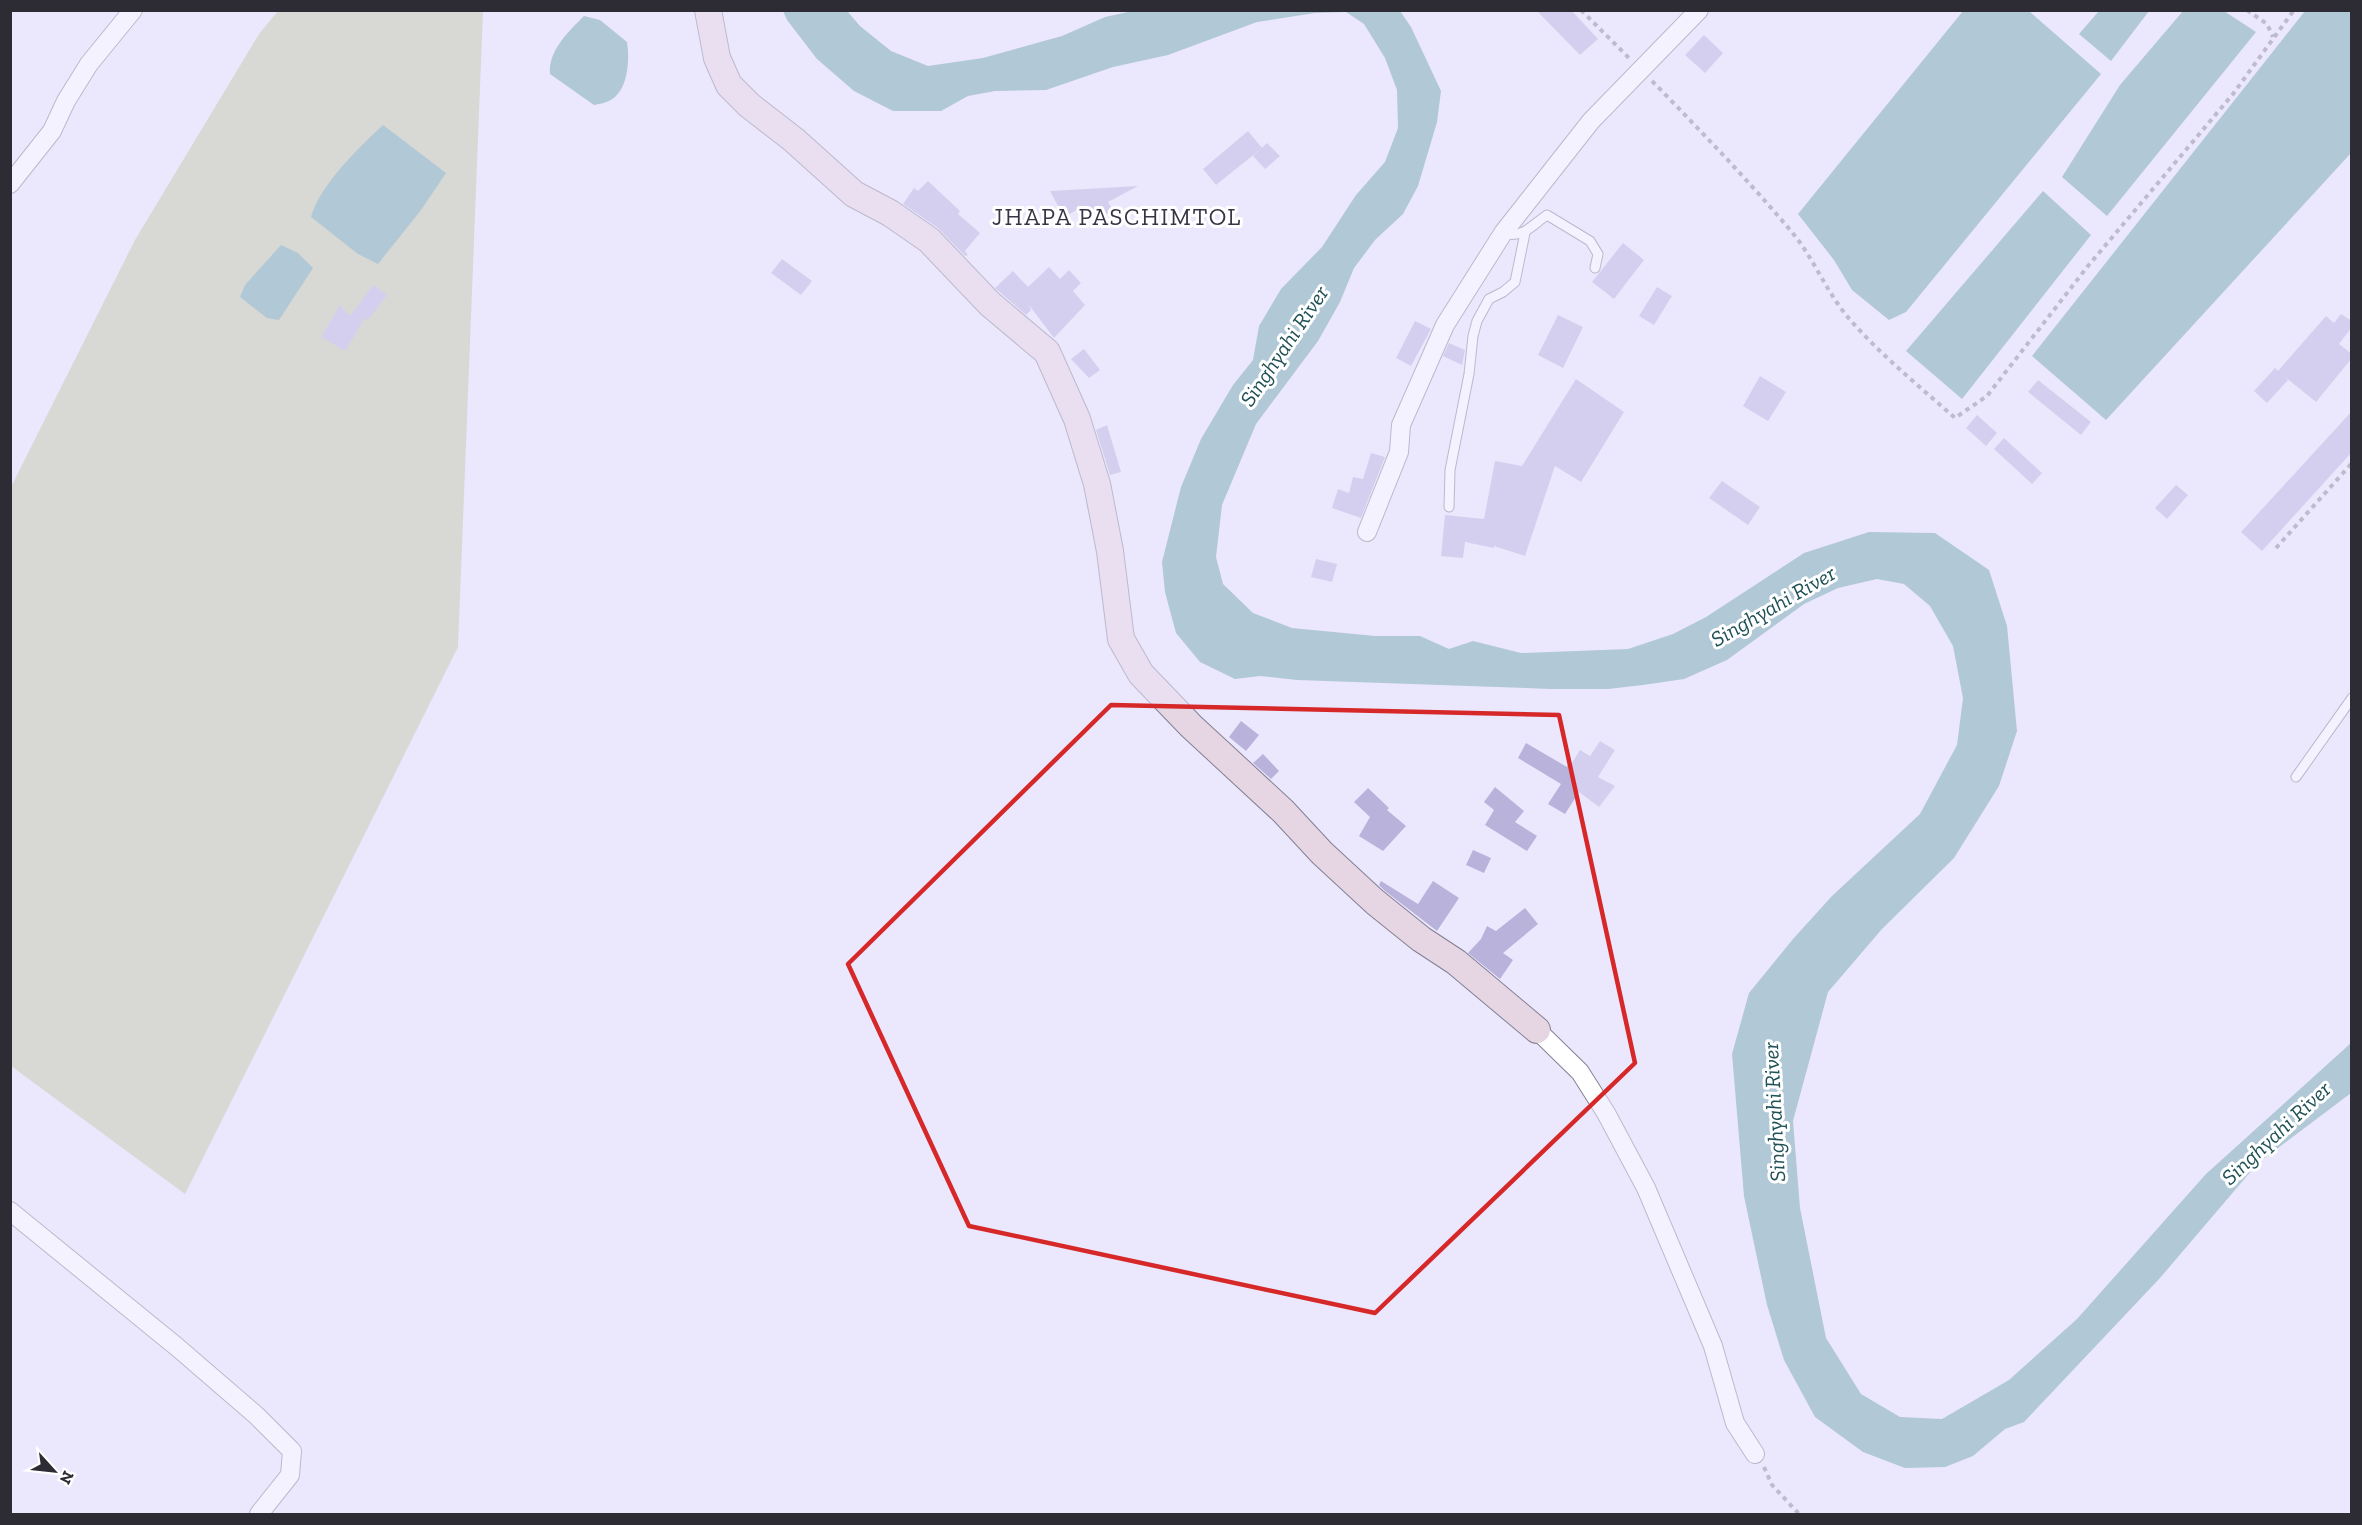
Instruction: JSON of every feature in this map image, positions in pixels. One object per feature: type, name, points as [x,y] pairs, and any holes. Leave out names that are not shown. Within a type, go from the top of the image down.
[{"type":"street","points":[[10,184],[52,131],[66,100],[89,64],[133,10]]},
{"type":"street","points":[[708,10],[717,58],[729,85],[749,105],[794,140],[854,194],[890,213],[928,240],[990,304],[1047,352],[1077,419],[1097,484],[1110,551],[1121,639],[1141,674],[1191,726],[1283,811],[1322,853],[1375,902],[1421,939],[1456,962],[1537,1030],[1580,1072],[1606,1113],[1646,1188],[1713,1346],[1735,1424],[1755,1454]]},
{"type":"street","points":[[1367,532],[1399,452],[1401,425],[1445,325],[1503,233],[1591,121],[1699,10]]},
{"type":"street","points":[[10,1211],[186,1354],[257,1416],[292,1451],[290,1475],[259,1515]]},
{"type":"lane","points":[[1503,233],[1512,236],[1525,233],[1547,215],[1590,241],[1598,254],[1595,268]]},
{"type":"lane","points":[[1449,507],[1450,470],[1477,321],[1489,299],[1503,292],[1515,282],[1525,233]]},
{"type":"lane","points":[[2296,777],[2352,698]]},
{"type":"path","points":[[1581,10],[1742,176],[1793,233],[1847,316],[1889,360],[1955,418],[1987,396],[2088,266],[2233,94],[2294,10]]},
{"type":"path","points":[[2247,10],[2267,24],[2273,37]]},
{"type":"path","points":[[2276,548],[2352,463]]},
{"type":"path","points":[[1755,1454],[1772,1485],[1799,1515]]},
{"type":"highlighted area","points":[[1111,705],[1559,715],[1635,1063],[1375,1313],[969,1226],[848,964]]},
{"type":"shaded area","points":[[278,11],[483,11],[458,647],[185,1194],[11,1066],[10,489],[135,240],[259,34]]},
{"type":"water","name":"Singhyahi River","points":[[783,11],[847,11],[860,26],[891,51],[928,66],[983,58],[1062,36],[1105,17],[1133,11],[1400,11],[1411,27],[1441,91],[1437,122],[1418,186],[1403,214],[1375,240],[1354,268],[1340,302],[1318,341],[1256,424],[1222,505],[1216,557],[1223,584],[1253,613],[1292,628],[1375,636],[1420,636],[1449,649],[1473,641],[1521,653],[1628,649],[1673,634],[1706,617],[1804,553],[1869,532],[1935,533],[1989,570],[2007,626],[2017,731],[1999,786],[1954,858],[1882,929],[1828,992],[1793,1121],[1800,1208],[1826,1338],[1861,1394],[1900,1417],[1942,1419],[2009,1380],[2077,1319],[2206,1174],[2351,1043],[2351,1093],[2258,1163],[2160,1278],[2024,1422],[2005,1429],[1973,1456],[1945,1467],[1905,1468],[1863,1452],[1815,1417],[1784,1360],[1767,1305],[1744,1196],[1732,1054],[1749,993],[1832,896],[1920,814],[1957,745],[1963,698],[1953,646],[1930,606],[1904,584],[1877,579],[1838,588],[1804,604],[1727,660],[1684,679],[1608,689],[1297,680],[1260,676],[1235,679],[1200,662],[1176,633],[1165,592],[1162,562],[1181,487],[1201,439],[1233,385],[1253,360],[1259,326],[1281,289],[1322,247],[1356,195],[1385,162],[1398,128],[1397,90],[1385,58],[1364,24],[1346,12],[1315,13],[1257,22],[1168,55],[1113,67],[1046,90],[995,91],[968,96],[941,111],[893,111],[854,91],[817,59],[787,20]]},
{"type":"water","points":[[1963,11],[2029,11],[2101,74],[1906,312],[1889,320],[1852,290],[1834,260],[1798,214]]},
{"type":"water","points":[[2099,11],[2149,11],[2111,61],[2079,34]]},
{"type":"water","points":[[2183,11],[2224,11],[2256,32],[2107,216],[2062,177],[2120,85]]},
{"type":"water","points":[[2305,11],[2351,11],[2351,153],[2106,420],[2032,356]]},
{"type":"water","points":[[584,16],[600,20],[627,42],[628,50],[628,67],[620,91],[609,101],[594,105],[550,74],[552,57],[556,50],[566,35]]},
{"type":"water","points":[[383,125],[446,173],[421,210],[378,264],[358,254],[311,217],[322,192],[331,180],[352,155]]},
{"type":"water","points":[[2043,191],[2091,235],[1962,399],[1906,351]]},
{"type":"water","points":[[281,245],[298,253],[313,268],[279,320],[267,318],[240,297],[245,285]]},
{"type":"building","points":[[1536,10],[1571,10],[1598,39],[1580,55]]},
{"type":"building","points":[[1704,35],[1723,53],[1705,73],[1685,55]]},
{"type":"building","points":[[1248,131],[1262,148],[1216,185],[1203,169]]},
{"type":"building","points":[[1267,143],[1280,156],[1265,169],[1253,156]]},
{"type":"building","points":[[928,181],[960,211],[958,214],[980,233],[965,251],[968,255],[965,256],[938,228],[903,204],[914,188],[918,191]]},
{"type":"building","points":[[1138,186],[1108,202],[1113,211],[1091,223],[1084,206],[1064,217],[1050,191]]},
{"type":"building","points":[[1623,243],[1644,260],[1614,299],[1592,282]]},
{"type":"building","points":[[782,259],[812,281],[801,295],[771,273]]},
{"type":"building","points":[[1049,267],[1060,279],[1069,270],[1081,283],[1073,291],[1085,305],[1054,338],[1029,305],[1031,310],[1026,315],[995,288],[1013,271],[1028,287]]},
{"type":"building","points":[[373,285],[387,295],[368,320],[365,318],[345,351],[321,337],[340,305],[350,316]]},
{"type":"building","points":[[1657,287],[1672,296],[1654,325],[1639,316]]},
{"type":"building","points":[[2341,314],[2352,321],[2352,327],[2339,344],[2352,354],[2352,358],[2316,402],[2285,377],[2288,380],[2267,403],[2254,391],[2275,368],[2278,371],[2326,316],[2334,323]]},
{"type":"building","points":[[1558,315],[1583,327],[1563,368],[1538,355]]},
{"type":"building","points":[[1415,321],[1431,329],[1411,366],[1396,358]]},
{"type":"building","points":[[1449,343],[1465,350],[1462,365],[1443,356]]},
{"type":"building","points":[[1084,349],[1100,370],[1089,378],[1071,359]]},
{"type":"building","points":[[1760,376],[1786,392],[1768,421],[1743,406]]},
{"type":"building","points":[[1576,379],[1624,412],[1581,482],[1555,466],[1525,556],[1494,546],[1494,548],[1465,542],[1463,558],[1441,556],[1445,515],[1484,519],[1495,461],[1522,466]]},
{"type":"building","points":[[2038,380],[2091,422],[2081,435],[2028,392]]},
{"type":"building","points":[[2352,411],[2352,452],[2262,551],[2241,532]]},
{"type":"building","points":[[1977,415],[1997,433],[1986,446],[1966,428]]},
{"type":"building","points":[[1107,425],[1121,472],[1110,475],[1096,430]]},
{"type":"building","points":[[2004,438],[2042,473],[2032,484],[1994,449]]},
{"type":"building","points":[[1371,453],[1385,457],[1361,518],[1332,508],[1338,489],[1349,493],[1353,477],[1363,479]]},
{"type":"building","points":[[1722,481],[1760,507],[1748,525],[1709,498]]},
{"type":"building","points":[[2176,485],[2188,495],[2167,519],[2155,508]]},
{"type":"building","points":[[1316,559],[1337,564],[1332,582],[1311,577]]},
{"type":"building","points":[[1241,721],[1259,735],[1246,751],[1229,737]]},
{"type":"building","points":[[1600,741],[1615,750],[1598,777],[1615,786],[1599,807],[1579,792],[1565,814],[1548,804],[1561,784],[1518,758],[1526,743],[1567,767],[1580,750],[1590,756]]},
{"type":"building","points":[[1263,754],[1279,771],[1271,779],[1253,763]]},
{"type":"building","points":[[1495,787],[1524,811],[1515,822],[1537,836],[1527,851],[1485,825],[1494,810],[1484,802]]},
{"type":"building","points":[[1368,788],[1389,808],[1387,810],[1406,826],[1383,851],[1359,836],[1370,817],[1354,802]]},
{"type":"building","points":[[1473,850],[1491,858],[1484,873],[1466,865]]},
{"type":"building","points":[[1381,881],[1418,904],[1433,881],[1459,898],[1437,931],[1385,891],[1379,885]]},
{"type":"building","points":[[1525,908],[1538,924],[1503,953],[1513,960],[1500,979],[1468,953],[1481,939],[1487,926],[1496,931]]},
{"type":"district","name":"JHAPA PASCHIMTOL","points":[[1117,216]]}]
